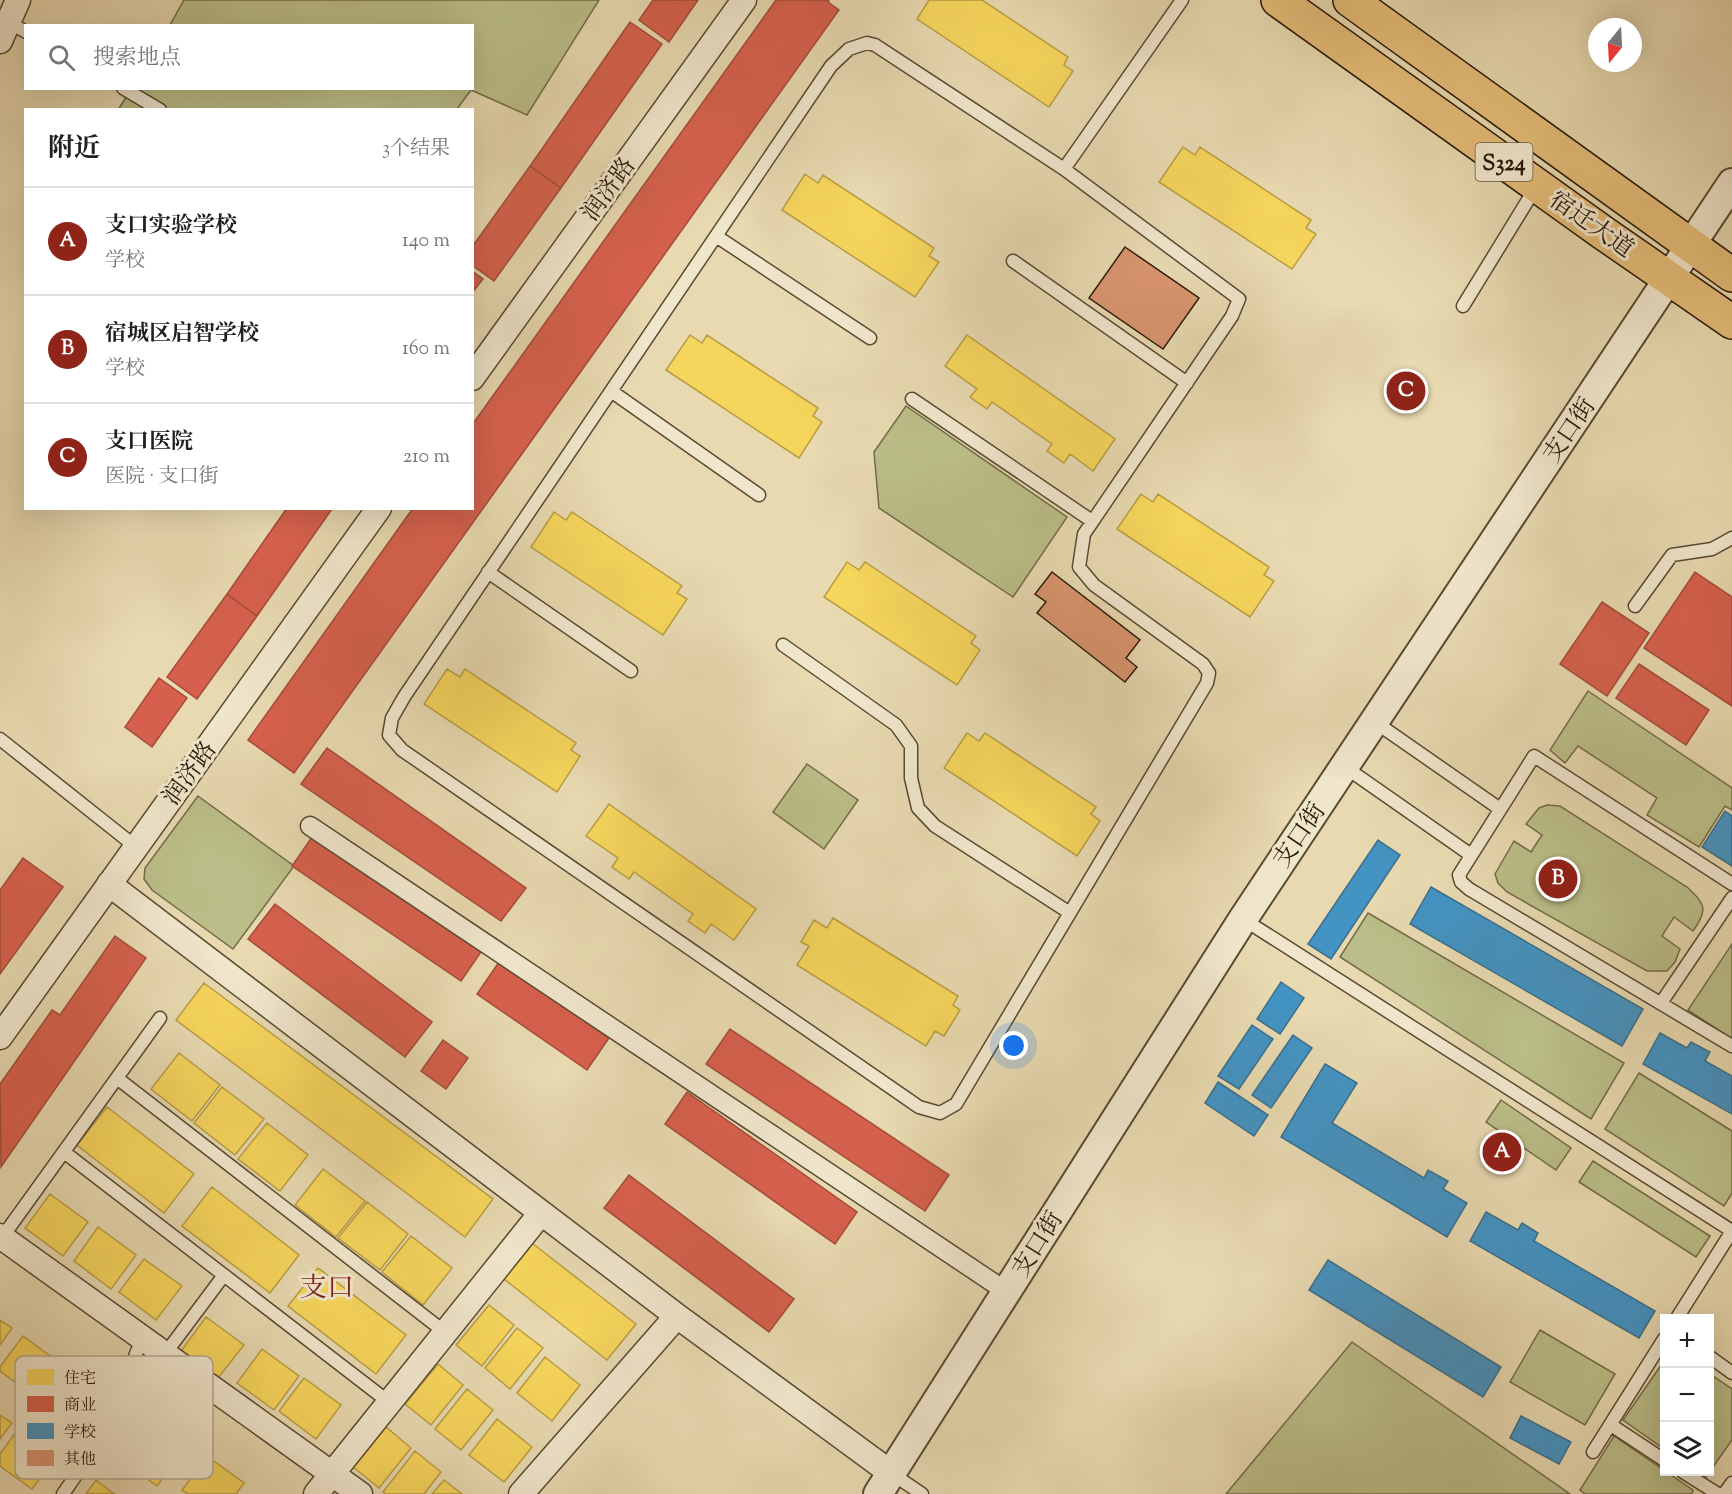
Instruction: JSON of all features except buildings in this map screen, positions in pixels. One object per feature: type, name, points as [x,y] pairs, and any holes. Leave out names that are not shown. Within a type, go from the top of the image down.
[{"type":"main road","name":"宿迁大道","points":[[1278,0],[1537,186],[1732,322]]},
{"type":"main road","name":"宿迁大道","points":[[1350,0],[1732,275]]},
{"type":"street","points":[[11,32],[18,0]]},
{"type":"street","name":"润济路","points":[[474,375],[744,0]]},
{"type":"street","name":"支口街","points":[[885,1484],[1243,919],[1732,183]]},
{"type":"street","name":"润济路","points":[[0,1037],[378,510]]},
{"type":"street","points":[[310,826],[1007,1292]]},
{"type":"street","points":[[109,884],[677,1316],[885,1484]]},
{"type":"street","points":[[316,1494],[541,1213]]},
{"type":"street","points":[[1,1238],[168,1356]]},
{"type":"street","points":[[521,1494],[677,1316]]},
{"type":"street","points":[[213,1389],[360,1494]]},
{"type":"lane","points":[[1064,169],[1182,0]]},
{"type":"lane","points":[[867,43],[885,52],[1064,169],[1239,299],[1232,316],[1084,534],[1079,567],[1094,585],[1203,664],[1209,673],[1202,692],[956,1104],[940,1113],[919,1107],[402,750],[389,735],[392,718],[404,697],[840,55],[849,49],[867,43]]},
{"type":"lane","points":[[126,90],[157,108]]},
{"type":"lane","points":[[1463,306],[1537,186]]},
{"type":"lane","points":[[716,236],[870,338]]},
{"type":"lane","points":[[1013,261],[1187,383]]},
{"type":"lane","points":[[611,391],[759,495]]},
{"type":"lane","points":[[912,399],[1092,521]]},
{"type":"lane","points":[[1635,606],[1672,555],[1712,549],[1732,538]]},
{"type":"lane","points":[[488,572],[631,671]]},
{"type":"lane","points":[[783,645],[896,725],[911,746],[911,778],[918,808],[935,826],[1070,913]]},
{"type":"lane","points":[[1375,722],[1500,809]]},
{"type":"lane","points":[[0,739],[136,847]]},
{"type":"lane","points":[[1732,884],[1534,756],[1459,875],[1461,882],[1469,889],[1732,1046]]},
{"type":"lane","points":[[1345,767],[1471,855]]},
{"type":"lane","points":[[1660,1004],[1732,898]]},
{"type":"lane","points":[[1243,919],[1732,1231],[1680,1314]]},
{"type":"lane","points":[[1,1238],[160,1018]]},
{"type":"lane","points":[[117,1078],[446,1333]]},
{"type":"lane","points":[[64,1152],[390,1403]]},
{"type":"lane","points":[[165,1354],[224,1275]]},
{"type":"lane","points":[[136,1356],[143,1338]]},
{"type":"lane","points":[[1593,1452],[1660,1347]]},
{"type":"lane","points":[[1714,1360],[1732,1373]]},
{"type":"lane","points":[[1611,1425],[1660,1457]]},
{"type":"lane","points":[[1689,1476],[1718,1494]]},
{"type":"lane","points":[[63,1494],[73,1479]]},
{"type":"lane","points":[[1724,1494],[1732,1483]]},
{"type":"lane","points":[[885,1484],[922,1494]]},
{"type":"green space","points":[[184,0],[599,0],[527,115],[471,90],[474,90],[474,24],[171,24]]},
{"type":"green space","points":[[130,90],[471,90],[458,108],[119,108]]},
{"type":"green space","points":[[906,406],[1067,517],[1013,597],[879,508],[874,452]]},
{"type":"green space","points":[[1588,691],[1732,788],[1732,810],[1725,806],[1699,847],[1647,815],[1657,798],[1578,746],[1565,763],[1550,750]]},
{"type":"green space","points":[[807,764],[858,800],[824,849],[773,812]]},
{"type":"green space","points":[[198,796],[294,866],[233,949],[152,890],[144,879],[145,868]]},
{"type":"green space","points":[[1547,805],[1560,806],[1687,887],[1698,898],[1703,912],[1693,931],[1674,917],[1662,936],[1680,949],[1675,962],[1667,971],[1647,971],[1507,892],[1498,883],[1495,874],[1514,841],[1531,852],[1542,835],[1526,824],[1539,808]]},
{"type":"green space","points":[[1368,913],[1624,1063],[1591,1119],[1340,957]]},
{"type":"green space","points":[[1732,944],[1732,1039],[1688,1010]]},
{"type":"green space","points":[[1639,1073],[1732,1131],[1732,1193],[1724,1206],[1605,1129]]},
{"type":"green space","points":[[1501,1100],[1571,1148],[1556,1170],[1486,1122]]},
{"type":"green space","points":[[1593,1161],[1710,1236],[1696,1257],[1579,1182]]},
{"type":"green space","points":[[1540,1330],[1615,1374],[1585,1425],[1510,1382]]},
{"type":"green space","points":[[1352,1342],[1570,1494],[1226,1494]]},
{"type":"green space","points":[[1660,1367],[1660,1446],[1623,1420]]},
{"type":"green space","points":[[1714,1377],[1732,1389],[1732,1440],[1714,1465]]},
{"type":"green space","points":[[1614,1436],[1660,1467],[1660,1476],[1673,1476],[1693,1490],[1692,1494],[1585,1494],[1580,1490]]},
{"type":"place","name":"支口医院","points":[[1406,391]]},
{"type":"place","name":"宿城区启智学校","points":[[1558,879]]},
{"type":"place","name":"支口实验学校","points":[[1502,1152]]},
{"type":"district","name":"支口","points":[[327,1287]]}]
